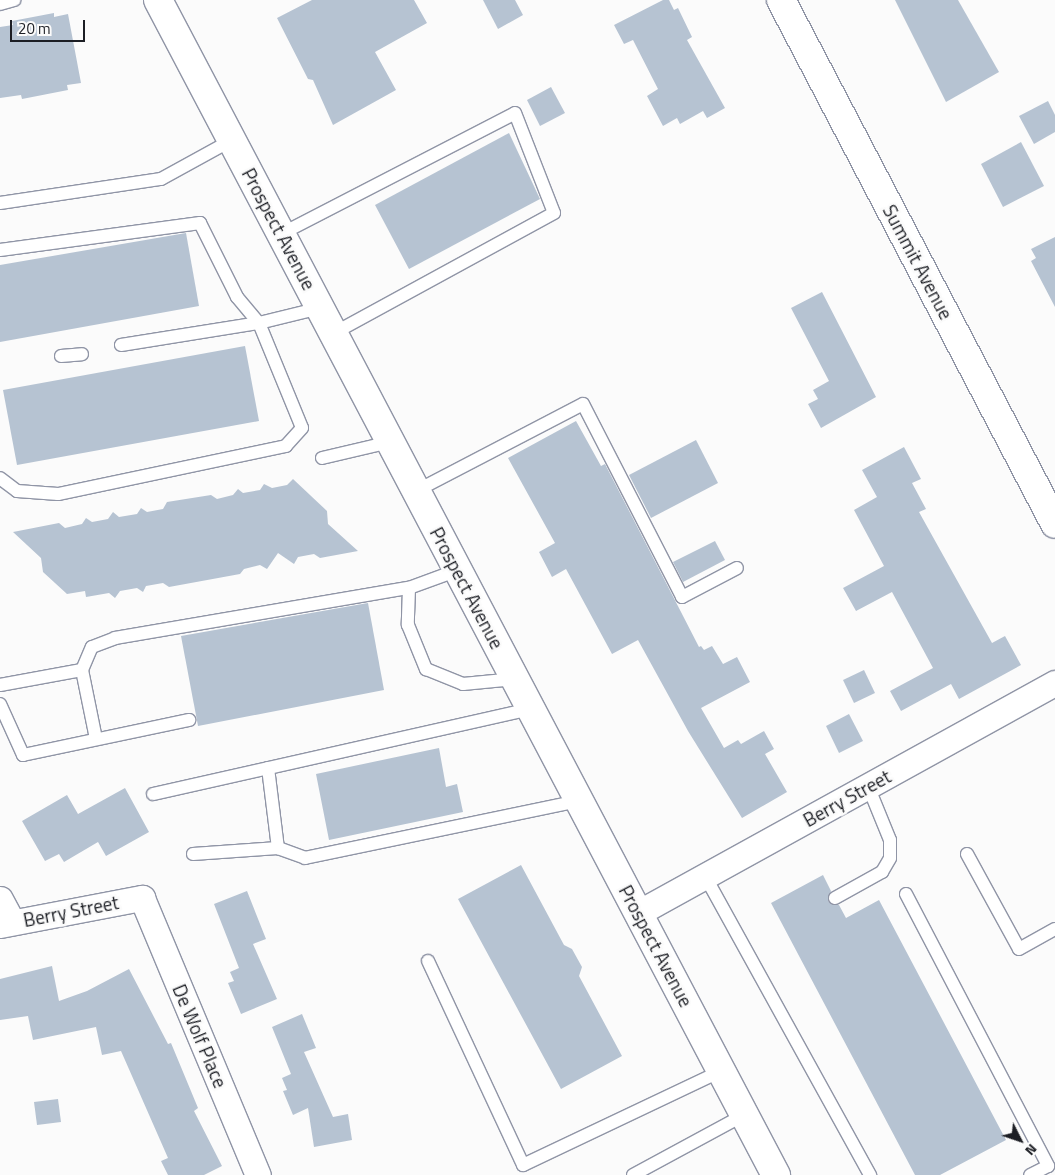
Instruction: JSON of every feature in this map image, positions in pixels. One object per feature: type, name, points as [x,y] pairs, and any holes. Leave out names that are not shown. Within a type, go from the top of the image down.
[{"type":"street","name":"Prospect Avenue","points":[[158,0],[776,1175]]},
{"type":"street","name":"Summit Avenue","points":[[781,0],[1055,524]]},
{"type":"street","name":"Berry Street","points":[[638,913],[1055,683]]},
{"type":"street","name":"Berry Street","points":[[6,924],[142,898]]},
{"type":"street","name":"De Wolf Place","points":[[142,898],[258,1175]]},
{"type":"street","points":[[0,899],[6,924]]},
{"type":"lane","points":[[0,4],[14,0]]},
{"type":"lane","points":[[281,234],[515,114],[554,213],[334,333]]},
{"type":"lane","points":[[0,203],[161,179],[232,140]]},
{"type":"lane","points":[[0,250],[200,223],[237,297],[259,323],[302,428],[286,446],[58,494],[17,491],[0,478]]},
{"type":"lane","points":[[121,345],[259,323],[320,308]]},
{"type":"lane","points":[[61,356],[82,354]]},
{"type":"lane","points":[[416,491],[583,404],[682,597],[738,568]]},
{"type":"lane","points":[[322,458],[390,442]]},
{"type":"lane","points":[[96,740],[82,670],[92,647],[115,638],[409,588],[458,570]]},
{"type":"lane","points":[[409,588],[408,625],[426,669],[463,684],[515,679]]},
{"type":"lane","points":[[0,685],[82,670]]},
{"type":"lane","points":[[0,704],[23,754],[189,720]]},
{"type":"lane","points":[[153,794],[531,709]]},
{"type":"lane","points":[[268,768],[278,848]]},
{"type":"lane","points":[[835,898],[882,872],[890,858],[890,840],[868,786]]},
{"type":"lane","points":[[192,854],[278,848],[305,858],[579,801]]},
{"type":"lane","points":[[967,854],[1019,949],[1055,929]]},
{"type":"lane","points":[[705,876],[870,1175]]},
{"type":"lane","points":[[906,894],[1048,1166],[1030,1175]]},
{"type":"lane","points":[[428,961],[523,1165],[722,1071]]},
{"type":"lane","points":[[633,1175],[744,1115]]},
{"type":"building","points":[[312,0],[414,0],[427,23],[375,52],[396,90],[333,125],[313,80],[308,79],[277,18]]},
{"type":"building","points":[[483,0],[515,0],[523,15],[498,29]]},
{"type":"building","points":[[663,0],[669,0],[674,10],[678,8],[692,37],[687,40],[725,108],[707,118],[703,111],[680,124],[677,118],[663,126],[647,96],[658,89],[633,40],[624,44],[614,25]]},
{"type":"building","points":[[895,0],[958,0],[999,72],[946,102]]},
{"type":"building","points":[[54,13],[54,17],[68,14],[81,83],[67,85],[68,90],[22,99],[21,95],[0,98],[0,27],[13,25],[12,21]]},
{"type":"building","points":[[551,87],[565,113],[540,126],[527,100]]},
{"type":"building","points":[[1048,101],[1055,115],[1055,132],[1034,144],[1019,116]]},
{"type":"building","points":[[509,133],[540,199],[409,269],[375,205]]},
{"type":"building","points":[[1021,142],[1044,186],[1003,207],[981,164]]},
{"type":"building","points":[[186,233],[199,306],[0,342],[0,265]]},
{"type":"building","points":[[1055,237],[1055,307],[1031,261],[1036,258],[1031,249]]},
{"type":"building","points":[[822,292],[876,397],[821,428],[808,404],[818,399],[813,390],[829,381],[791,308]]},
{"type":"building","points":[[245,346],[259,421],[17,465],[3,390]]},
{"type":"building","points":[[576,421],[601,466],[605,464],[699,647],[701,646],[704,650],[712,646],[723,664],[737,657],[750,682],[701,708],[724,748],[738,740],[741,744],[764,731],[774,749],[765,754],[787,792],[742,818],[688,731],[638,640],[612,654],[566,569],[552,577],[539,552],[555,543],[508,458]]},
{"type":"building","points":[[696,440],[718,483],[651,518],[629,475]]},
{"type":"building","points":[[904,447],[921,479],[912,483],[926,509],[919,512],[992,643],[1005,636],[1021,665],[959,699],[951,684],[901,711],[890,691],[933,668],[892,592],[856,611],[843,588],[884,566],[854,510],[877,497],[862,470]]},
{"type":"building","points":[[293,479],[327,511],[328,524],[358,551],[320,558],[314,554],[298,557],[294,564],[278,553],[267,569],[260,565],[244,569],[240,574],[169,587],[163,583],[146,586],[143,592],[137,588],[120,591],[115,598],[109,593],[86,597],[85,591],[67,594],[43,572],[41,558],[13,532],[59,523],[65,528],[82,524],[86,518],[92,522],[108,519],[113,512],[119,517],[137,514],[141,508],[147,512],[163,509],[167,502],[211,495],[217,499],[233,495],[238,489],[243,493],[260,490],[264,484],[272,488],[287,485]]},
{"type":"building","points":[[715,541],[725,560],[683,582],[673,562]]},
{"type":"building","points":[[368,603],[384,690],[198,726],[181,636]]},
{"type":"building","points":[[864,670],[875,693],[854,703],[843,680]]},
{"type":"building","points":[[849,714],[863,741],[839,753],[826,726]]},
{"type":"building","points":[[439,748],[446,787],[457,784],[463,812],[329,840],[316,774]]},
{"type":"building","points":[[125,788],[149,832],[106,856],[98,842],[64,862],[59,854],[45,861],[22,821],[67,795],[78,814]]},
{"type":"building","points":[[521,865],[564,945],[572,949],[582,967],[579,976],[622,1056],[561,1089],[458,899]]},
{"type":"building","points":[[823,875],[831,891],[828,901],[839,905],[846,918],[879,900],[1006,1140],[940,1175],[915,1175],[771,903]]},
{"type":"building","points":[[247,891],[266,939],[253,944],[277,999],[241,1014],[228,983],[234,981],[230,972],[239,968],[214,904]]},
{"type":"building","points":[[52,966],[59,1001],[87,991],[129,969],[168,1044],[171,1043],[198,1108],[194,1111],[222,1166],[204,1175],[168,1175],[161,1161],[168,1158],[121,1051],[102,1055],[96,1027],[33,1040],[28,1016],[0,1020],[0,979]]},
{"type":"building","points":[[302,1014],[316,1048],[304,1052],[333,1117],[348,1114],[352,1140],[314,1147],[308,1108],[293,1115],[283,1091],[287,1090],[282,1078],[291,1074],[272,1027]]},
{"type":"building","points":[[58,1099],[61,1122],[37,1125],[34,1102]]}]
